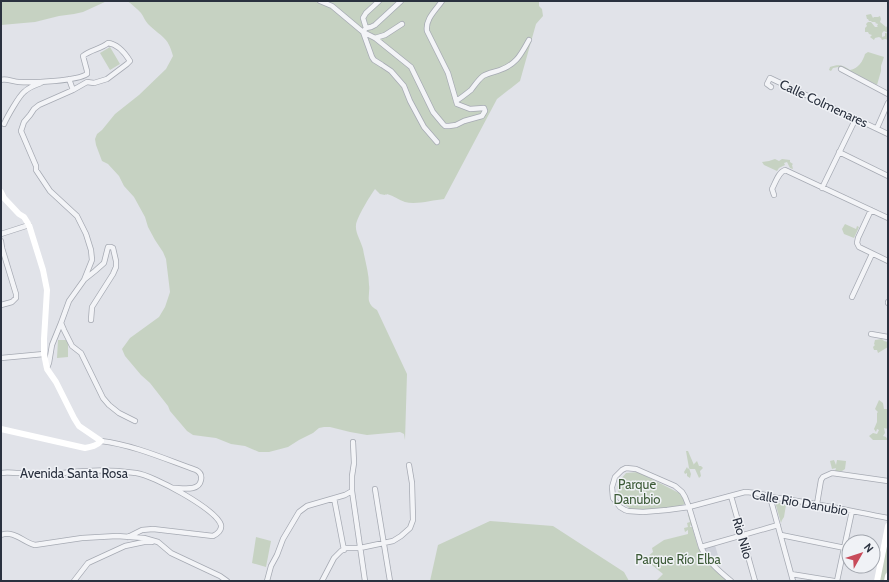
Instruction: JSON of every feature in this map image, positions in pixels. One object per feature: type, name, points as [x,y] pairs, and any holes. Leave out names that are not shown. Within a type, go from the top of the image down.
[{"type":"street","points":[[320,1],[332,6],[411,67],[433,112],[445,126],[456,125],[482,116],[485,111],[484,108],[470,110],[457,104],[448,72],[427,31],[426,25],[429,18],[442,1]]},
{"type":"street","points":[[379,1],[366,13],[363,18],[364,30],[372,58],[391,71],[404,86],[424,127],[437,142]]},
{"type":"street","points":[[364,30],[375,26],[401,1]]},
{"type":"street","points":[[375,38],[384,35],[402,24]]},
{"type":"street","points":[[456,101],[465,95],[478,79],[512,65],[522,54],[529,40]]},
{"type":"street","points":[[1,80],[5,79],[18,82],[50,81],[84,76],[87,74],[87,71],[83,56],[108,43],[117,45],[130,61],[107,79],[87,82],[38,106],[24,122],[21,131],[36,166],[36,170],[50,191],[77,216],[86,234],[91,250],[92,260],[84,280],[69,301],[62,323],[52,345],[48,371]]},
{"type":"street","points":[[841,69],[888,94]]},
{"type":"street","name":"Calle Colmenares","points":[[771,87],[767,84],[770,78],[888,134]]},
{"type":"street","points":[[69,79],[72,90]]},
{"type":"street","points":[[4,124],[7,116],[23,92],[32,86],[50,81]]},
{"type":"street","points":[[877,128],[888,103]]},
{"type":"street","points":[[822,188],[856,118]]},
{"type":"street","points":[[839,152],[888,176]]},
{"type":"street","points":[[774,195],[772,189],[780,173],[785,170],[888,218]]},
{"type":"street","points":[[1,192],[4,198],[19,214],[24,217],[29,225],[48,290],[44,354],[48,371],[56,382],[74,418],[79,426],[101,441],[132,447],[196,470],[202,476],[201,482],[198,486],[193,488],[173,488]]},
{"type":"street","points":[[871,210],[857,243],[859,247],[888,261]]},
{"type":"street","points":[[1,234],[29,225]]},
{"type":"street","points":[[1,241],[16,294],[16,298],[12,302],[1,305]]},
{"type":"street","points":[[84,280],[104,263],[108,247],[113,248],[116,267],[92,307],[91,320]]},
{"type":"street","points":[[852,297],[872,254]]},
{"type":"street","points":[[1,267],[7,265]]},
{"type":"street","points":[[62,323],[72,346],[81,353],[103,398],[119,414],[135,421]]},
{"type":"street","points":[[871,334],[888,337]]},
{"type":"street","points":[[1,358],[44,354]]},
{"type":"street","points":[[1,429],[85,448],[91,448],[101,441]]},
{"type":"street","points":[[353,442],[354,463],[352,491],[365,581]]},
{"type":"street","points":[[322,581],[334,558],[341,551],[346,548],[360,548],[393,541],[410,528],[413,520],[412,483],[409,465]]},
{"type":"street","points":[[689,507],[643,512],[628,511],[616,503],[613,498],[612,487],[615,478],[622,470],[626,468],[636,469],[675,486],[685,497],[689,507],[703,553],[731,581]]},
{"type":"street","name":"Avenida Santa Rosa","points":[[1,473],[64,473],[87,470],[140,474],[173,488],[207,510],[221,525],[221,530],[213,536],[153,529],[142,530],[128,537]]},
{"type":"street","points":[[817,504],[821,480],[832,473],[888,481]]},
{"type":"street","points":[[375,490],[390,581]]},
{"type":"street","points":[[267,581],[271,566],[283,539],[299,512],[307,506],[345,495],[352,491]]},
{"type":"street","name":"Calle Rio Danubio","points":[[689,507],[744,492],[753,492],[770,497],[817,504],[888,518]]},
{"type":"street","name":"Rio Nilo","points":[[731,496],[755,581]]},
{"type":"street","points":[[770,497],[793,581]]},
{"type":"street","points":[[334,498],[344,550]]},
{"type":"street","points":[[848,534],[852,511]]},
{"type":"street","points":[[701,547],[778,525]]},
{"type":"street","points":[[877,581],[888,526]]},
{"type":"street","points":[[1,535],[5,533],[13,534],[29,544],[35,545],[82,538],[117,536],[144,538],[158,542],[171,553],[220,576],[227,581]]},
{"type":"street","points":[[781,535],[841,547]]},
{"type":"street","points":[[74,581],[88,563],[125,546],[144,542],[158,542]]},
{"type":"street","points":[[791,574],[836,581],[841,563]]},
{"type":"street","points":[[887,581],[888,576]]},
{"type":"shaded area","points":[[715,545],[719,559],[714,560],[705,550],[706,547]]},
{"type":"green space","points":[[1,1],[107,1],[83,12],[35,22],[1,25]]},
{"type":"green space","points":[[127,1],[539,1],[539,6],[542,9],[543,16],[536,24],[520,81],[497,99],[444,199],[409,203],[387,194],[380,194],[375,189],[357,221],[356,231],[363,249],[368,276],[369,302],[377,310],[407,374],[405,440],[404,434],[400,432],[367,435],[324,427],[319,428],[288,447],[269,452],[259,452],[245,446],[231,444],[216,438],[193,435],[187,431],[170,411],[168,406],[150,383],[125,356],[122,349],[130,338],[159,317],[165,307],[170,292],[166,259],[148,227],[145,217],[134,197],[124,186],[119,176],[108,164],[102,161],[95,139],[97,134],[115,114],[139,95],[166,69],[173,56],[169,44],[164,37],[148,24],[141,13]]},
{"type":"green space","points":[[871,14],[873,18],[880,16],[880,22],[886,27],[885,29],[887,26],[888,27],[888,33],[884,31],[882,33],[882,37],[885,36],[885,33],[888,34],[888,40],[882,40],[879,37],[875,38],[874,40],[870,37],[872,35],[865,32],[865,28],[867,26],[866,24],[868,22],[871,22],[875,27],[878,27],[878,24],[875,23],[876,22],[869,21],[867,19],[866,15]]},
{"type":"green space","points":[[110,47],[120,64],[110,70],[100,53]]},
{"type":"green space","points":[[868,52],[884,57],[877,85],[850,71],[838,67],[833,68],[831,71],[829,70],[830,67],[838,65],[850,70],[853,69],[860,64],[865,54]]},
{"type":"green space","points":[[775,159],[779,161],[782,159],[790,160],[793,164],[793,169],[790,168],[787,162],[784,163],[785,165],[777,171],[764,165],[762,162]]},
{"type":"green space","points":[[845,224],[856,229],[857,226],[859,227],[854,238],[844,234],[842,229]]},
{"type":"green space","points":[[882,339],[888,342],[888,347],[878,353],[873,347],[875,345],[875,340]]},
{"type":"green space","points":[[58,340],[68,340],[68,357],[57,358]]},
{"type":"green space","points":[[879,400],[883,403],[884,409],[888,409],[888,429],[884,428],[885,433],[883,436],[888,440],[873,440],[869,436],[873,433],[877,434],[879,430],[877,429],[876,432],[874,429],[877,422],[878,412],[875,409]]},
{"type":"green space","points":[[686,451],[688,451],[694,465],[697,461],[699,466],[703,468],[700,471],[701,476],[699,478],[695,469],[689,468]]},
{"type":"green space","points":[[834,460],[836,465],[837,460],[846,461],[845,469],[842,471],[835,471],[836,468],[832,469],[830,461]]},
{"type":"green space","points":[[687,467],[688,469],[689,468],[691,474],[690,478],[687,476],[687,473],[685,474],[684,472]]},
{"type":"green space","name":"Parque Danubio","points":[[638,472],[679,493],[685,504],[673,508],[632,510],[622,502],[617,487],[626,473]]},
{"type":"green space","points":[[775,502],[786,505],[784,517],[781,523]]},
{"type":"green space","name":"Parque Río Elba","points":[[688,515],[692,526],[690,524],[690,527],[692,527],[698,547],[704,559],[727,581],[657,580],[663,574],[646,558],[653,552],[652,548],[664,540],[688,534],[688,530],[685,532],[684,528],[688,527],[687,523],[690,522]]},
{"type":"green space","points":[[490,521],[553,526],[624,572],[629,581],[430,581],[438,545]]},
{"type":"green space","points":[[256,537],[271,541],[266,567],[252,563]]},
{"type":"green space","points":[[888,537],[888,565],[885,581],[879,581]]}]
